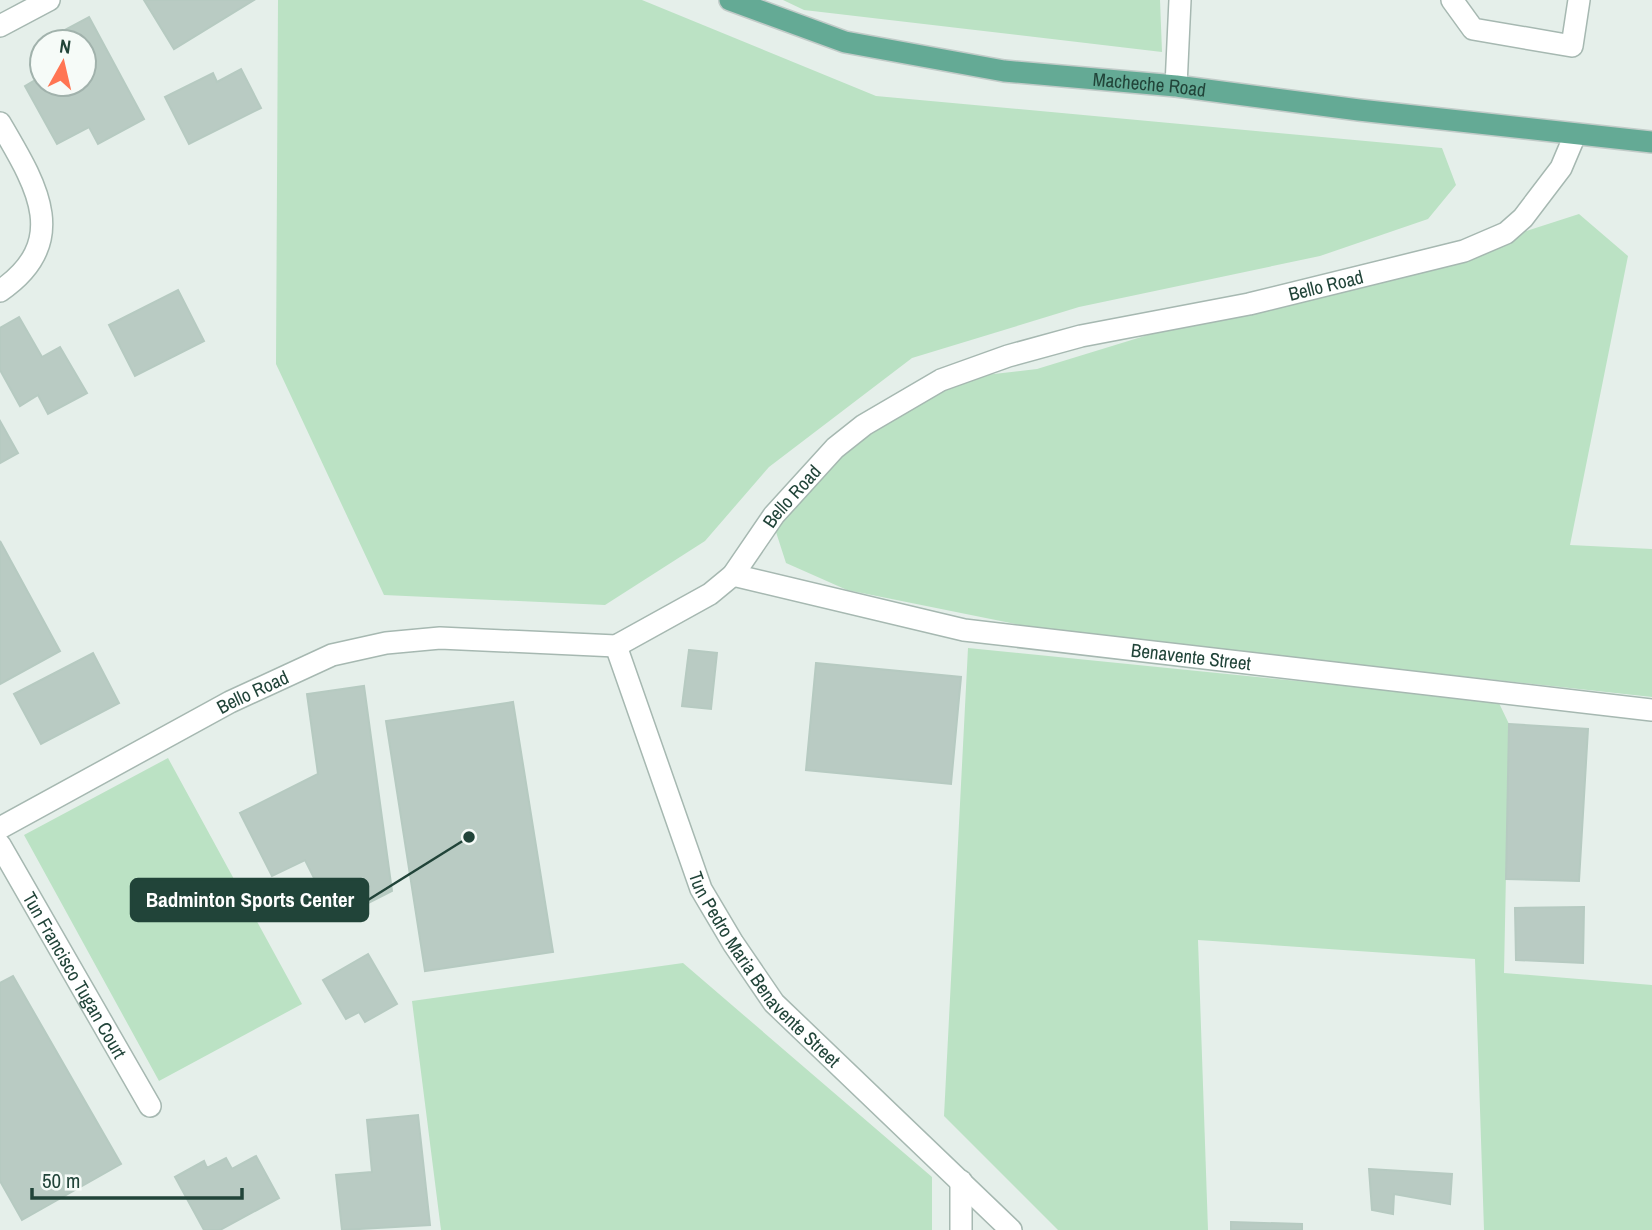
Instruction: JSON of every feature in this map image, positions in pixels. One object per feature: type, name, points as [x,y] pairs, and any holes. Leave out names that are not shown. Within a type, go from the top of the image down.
[{"type":"main road","name":"Macheche Road","points":[[730,0],[845,43],[1004,71],[1176,86],[1652,142]]},
{"type":"street","points":[[0,26],[49,0]]},
{"type":"street","points":[[1176,86],[1181,0]]},
{"type":"street","points":[[1452,0],[1473,29],[1572,46],[1579,0]]},
{"type":"street","points":[[0,123],[40,199],[43,230],[34,259],[26,271],[0,291]]},
{"type":"street","name":"Bello Road","points":[[0,828],[230,702],[332,655],[387,643],[440,638],[616,646],[710,594],[733,575],[774,515],[835,448],[864,425],[941,380],[1007,356],[1081,336],[1249,304],[1464,251],[1506,233],[1523,218],[1561,168],[1575,135]]},
{"type":"street","name":"Benavente Street","points":[[733,575],[964,630],[1652,710]]},
{"type":"street","name":"Tun Pedro Maria Benavente Street","points":[[616,646],[701,889],[733,943],[774,1003],[1011,1230]]},
{"type":"street","name":"Tun Francisco Tugan Court","points":[[0,845],[150,1106]]},
{"type":"street","points":[[961,1181],[961,1230]]},
{"type":"green space","points":[[278,0],[642,0],[876,96],[1442,148],[1456,185],[1428,219],[1320,256],[1079,307],[912,358],[769,467],[705,541],[605,605],[384,595],[276,364]]},
{"type":"green space","points":[[783,0],[1160,0],[1162,52],[804,10]]},
{"type":"green space","points":[[1579,214],[1628,256],[1570,545],[1652,549],[1652,697],[1055,632],[847,590],[786,563],[775,529],[811,474],[941,380],[1037,369],[1249,304],[1464,251]]},
{"type":"green space","points":[[968,648],[1498,701],[1509,724],[1504,973],[1652,985],[1652,1230],[1484,1230],[1475,959],[1198,940],[1208,1230],[1058,1230],[944,1116]]},
{"type":"green space","points":[[168,758],[302,1004],[159,1081],[24,835]]},
{"type":"green space","points":[[683,963],[932,1177],[932,1230],[441,1230],[412,1001]]},
{"type":"building","points":[[144,0],[254,0],[174,49]]},
{"type":"building","points":[[89,17],[95,28],[68,28]]},
{"type":"building","points":[[98,34],[144,119],[98,144],[89,127],[57,144],[32,98],[98,98]]},
{"type":"building","points":[[241,69],[261,108],[189,144],[165,97],[213,73],[217,82]]},
{"type":"building","points":[[178,290],[204,341],[135,376],[109,325]]},
{"type":"building","points":[[19,317],[42,357],[60,347],[87,393],[48,414],[38,395],[20,406],[0,370],[0,328]]},
{"type":"building","points":[[0,421],[18,453],[0,463]]},
{"type":"building","points":[[0,541],[60,651],[0,684]]},
{"type":"building","points":[[689,650],[717,653],[711,709],[682,706]]},
{"type":"building","points":[[93,653],[119,703],[41,744],[14,694]]},
{"type":"building","points":[[816,663],[961,677],[951,784],[806,770]]},
{"type":"building","points":[[364,686],[392,891],[335,920],[305,860],[272,876],[240,813],[318,774],[307,694]]},
{"type":"building","points":[[513,702],[553,952],[425,971],[386,721]]},
{"type":"building","points":[[1509,724],[1588,729],[1579,881],[1506,879]]},
{"type":"building","points":[[1584,907],[1583,963],[1516,960],[1515,908]]},
{"type":"building","points":[[368,954],[397,1004],[365,1022],[359,1012],[346,1019],[323,980]]},
{"type":"building","points":[[13,976],[121,1164],[22,1220],[0,1181],[0,983]]},
{"type":"building","points":[[418,1115],[430,1225],[342,1230],[336,1175],[372,1172],[367,1120]]},
{"type":"building","points":[[256,1156],[279,1198],[220,1230],[204,1230],[175,1177],[204,1161],[207,1168],[226,1158],[232,1169]]},
{"type":"building","points":[[1369,1169],[1452,1174],[1450,1204],[1394,1194],[1393,1214],[1372,1210]]},
{"type":"building","points":[[1231,1222],[1302,1224],[1302,1230],[1231,1230]]},
{"type":"place","name":"Badminton Sports Center","points":[[469,837]]}]
